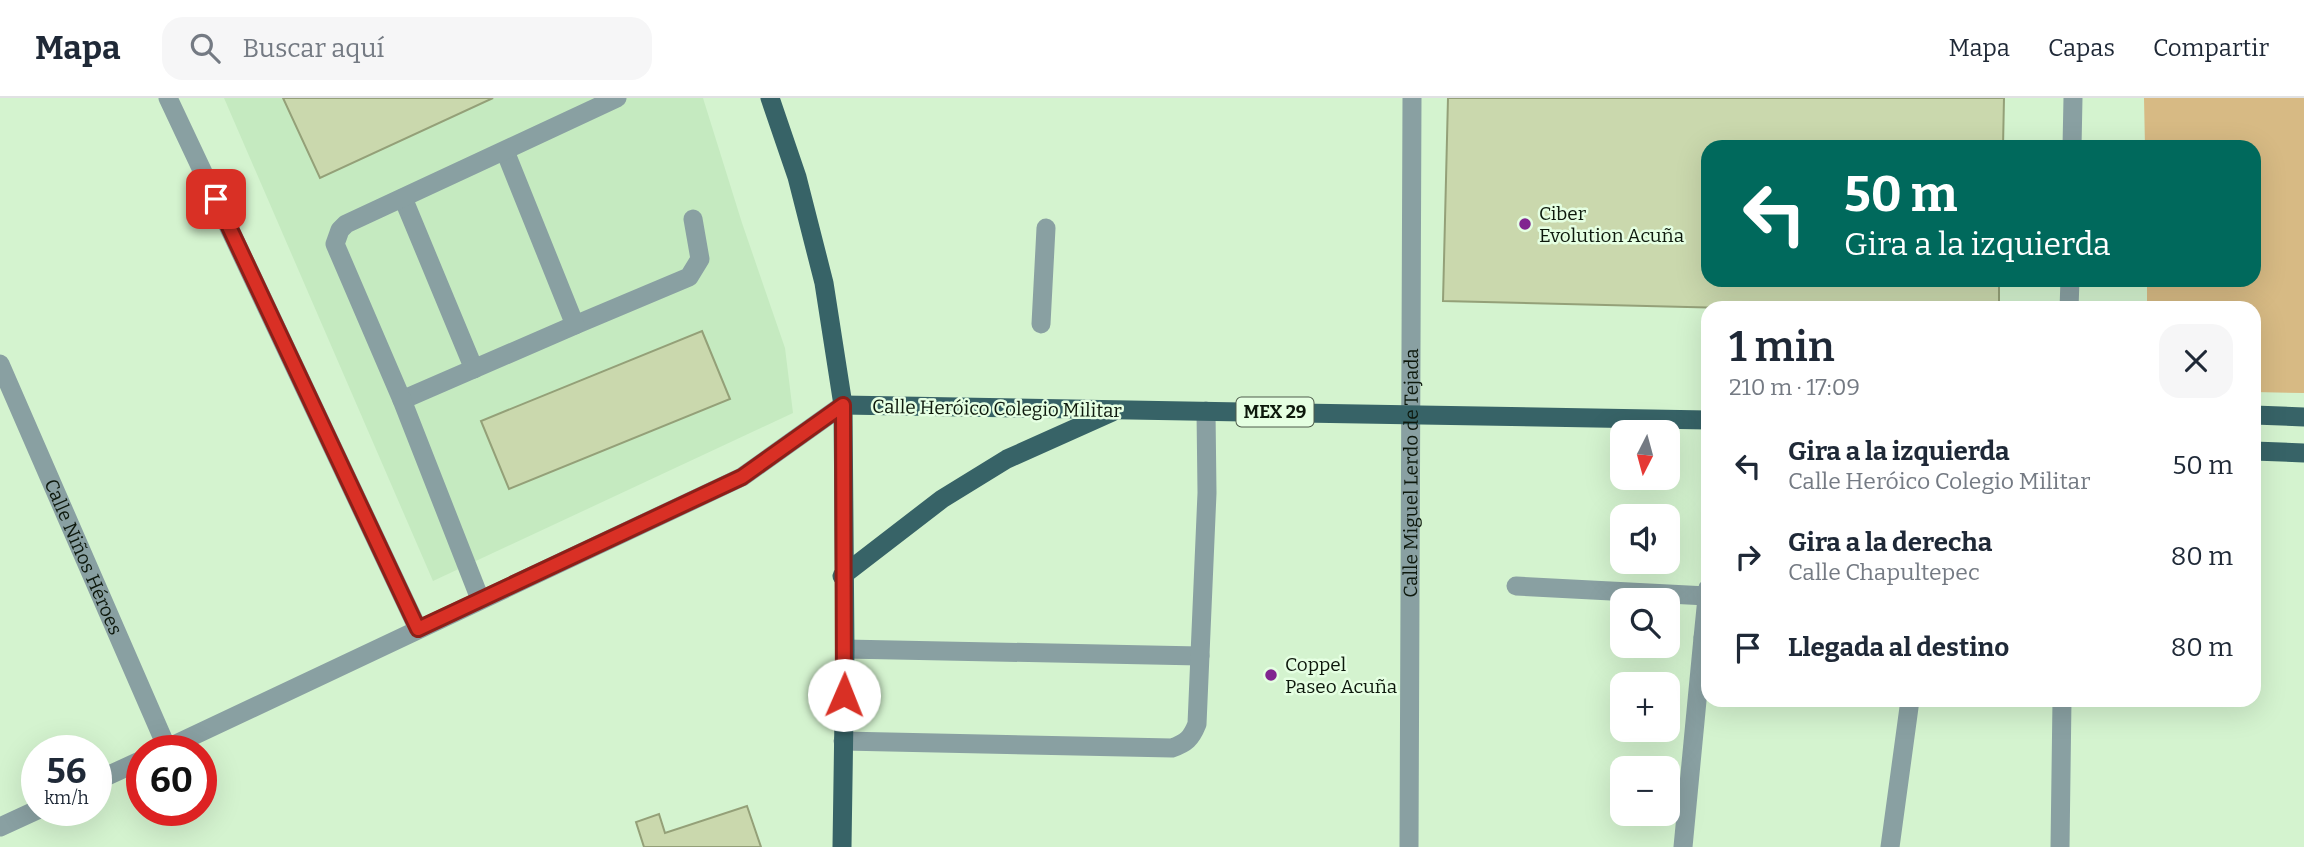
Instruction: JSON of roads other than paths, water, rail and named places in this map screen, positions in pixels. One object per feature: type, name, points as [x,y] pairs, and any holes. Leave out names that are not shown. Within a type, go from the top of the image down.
[{"type":"main road","points":[[770,98],[797,177],[824,283],[843,405],[842,576],[845,649],[842,847]]},
{"type":"main road","name":"Calle Heróico Colegio Militar","points":[[843,405],[1701,420]]},
{"type":"main road","points":[[842,576],[942,499],[1007,459],[1117,410]]},
{"type":"main road","points":[[2261,415],[2304,417]]},
{"type":"main road","points":[[2261,451],[2304,453]]},
{"type":"street","points":[[168,98],[418,629]]},
{"type":"street","points":[[480,599],[402,400],[335,244],[345,224],[617,98]]},
{"type":"street","name":"Calle Miguel Lerdo de Tejada","points":[[1409,847],[1412,98]]},
{"type":"street","points":[[2072,140],[2073,98]]},
{"type":"street","points":[[505,151],[575,326]]},
{"type":"street","points":[[402,198],[474,369]]},
{"type":"street","points":[[402,400],[689,277],[700,259],[693,219]]},
{"type":"street","points":[[1041,324],[1046,228]]},
{"type":"street","name":"Calle Niños Héroes","points":[[0,365],[158,735]]},
{"type":"street","points":[[194,735],[742,477],[843,405]]},
{"type":"street","points":[[843,741],[1172,748],[1192,738],[1197,724],[1207,493],[1206,411]]},
{"type":"street","points":[[1516,586],[1701,592]]},
{"type":"street","points":[[845,649],[1200,656]]},
{"type":"street","points":[[1683,847],[1701,683]]},
{"type":"street","points":[[1890,847],[1909,707]]},
{"type":"street","points":[[2060,847],[2062,707]]},
{"type":"street","points":[[0,827],[21,817]]},
{"type":"place","name":"Ciber Evolution Acuña","points":[[1525,224]]},
{"type":"place","name":"Coppel Paseo Acuña","points":[[1271,675]]}]
